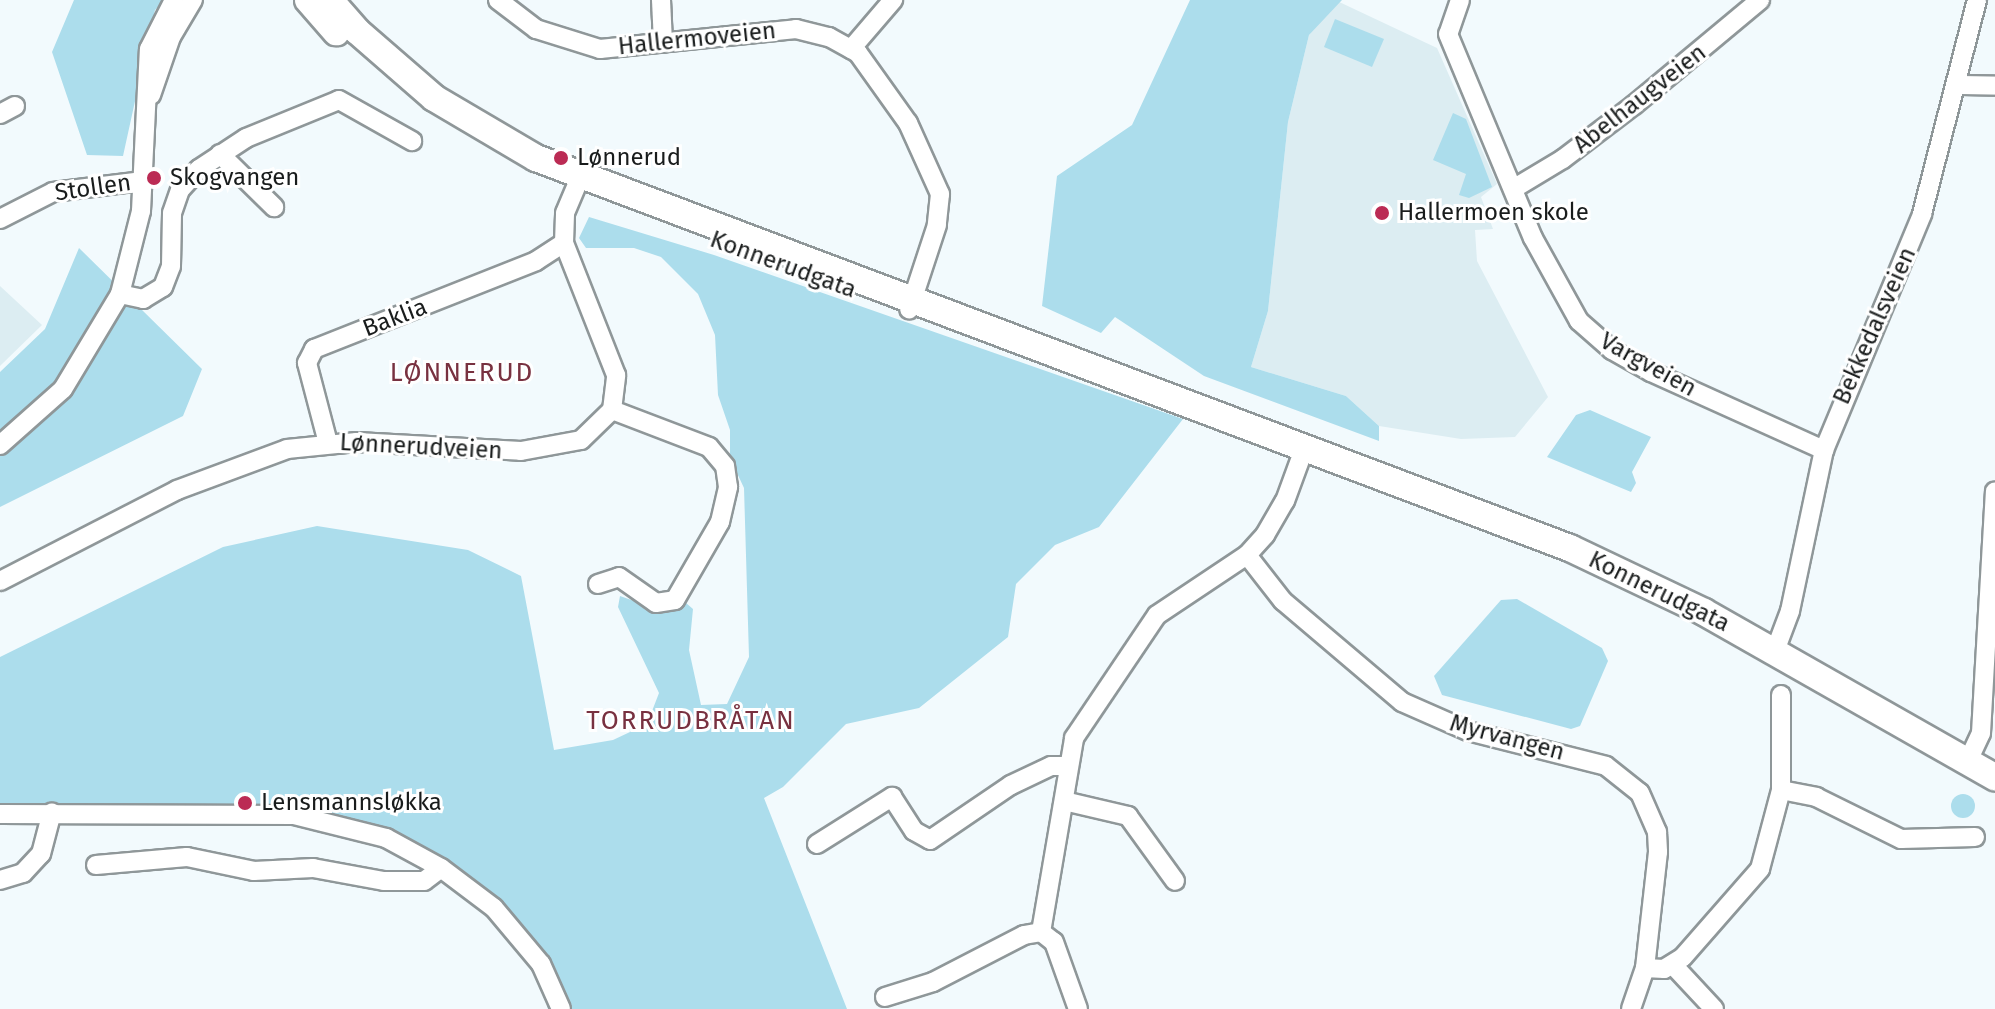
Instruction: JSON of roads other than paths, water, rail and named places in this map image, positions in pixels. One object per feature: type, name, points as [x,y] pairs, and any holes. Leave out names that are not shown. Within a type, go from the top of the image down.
[{"type":"main road","name":"Konnerudgata","points":[[308,0],[365,61],[424,110],[482,146],[1304,449],[1457,501],[1570,548],[1775,651],[1995,777]]},
{"type":"main road","name":"Konnerudgata","points":[[330,0],[357,31],[434,98],[577,183]]},
{"type":"street","points":[[0,445],[57,397],[83,364],[120,294],[143,181],[149,49],[174,0]]},
{"type":"street","points":[[146,109],[171,37],[193,0]]},
{"type":"street","name":"Hallermoveien","points":[[498,0],[536,29],[570,43],[600,49],[796,29],[851,49],[867,61],[893,96],[936,179],[937,225],[911,304]]},
{"type":"street","points":[[661,0],[663,43]]},
{"type":"street","points":[[851,49],[893,0]]},
{"type":"street","name":"Vargveien","points":[[1460,0],[1448,34],[1562,297],[1590,333],[1651,372],[1824,450]]},
{"type":"street","name":"Abelhaugveien","points":[[1513,189],[1624,113],[1760,0]]},
{"type":"street","name":"Bekkedalsveien","points":[[1775,651],[1790,611],[1824,450],[1922,214],[1977,0]]},
{"type":"street","points":[[1956,85],[1995,86]]},
{"type":"street","points":[[120,294],[143,299],[163,287],[171,266],[172,213],[180,190],[220,154],[311,108],[339,100],[352,103],[412,141]]},
{"type":"street","points":[[220,154],[274,207]]},
{"type":"street","name":"Stollen","points":[[0,219],[34,198],[62,189],[143,181]]},
{"type":"street","points":[[577,183],[565,213],[564,243],[611,354],[616,375],[612,410],[709,447],[725,466],[728,487],[720,522],[675,600],[656,603],[619,577],[598,584]]},
{"type":"street","name":"Baklia","points":[[328,443],[307,363],[314,349],[536,261],[564,243]]},
{"type":"street","name":"Lønnerudveien","points":[[0,581],[221,471],[328,443],[546,449],[581,440],[612,410]]},
{"type":"street","points":[[1041,932],[1074,738],[1145,628],[1177,599],[1247,555],[1280,512],[1304,449]]},
{"type":"street","points":[[1968,761],[1981,733],[1995,491]]},
{"type":"street","name":"Myrvangen","points":[[1247,555],[1283,601],[1402,702],[1468,731],[1594,762],[1631,782],[1657,832],[1645,968],[1631,1009]]},
{"type":"street","points":[[1645,968],[1673,965],[1757,873],[1781,790],[1781,695]]},
{"type":"street","points":[[817,844],[892,797],[914,831],[930,840],[1011,785],[1051,766],[1067,766]]},
{"type":"street","points":[[1781,790],[1816,797],[1901,839],[1975,837]]},
{"type":"street","points":[[1064,801],[1128,816],[1175,881]]},
{"type":"street","points":[[0,880],[23,873],[41,854],[52,812]]},
{"type":"street","points":[[0,814],[294,815],[386,838],[441,868],[512,927],[541,964],[561,1009]]},
{"type":"street","points":[[96,865],[187,857],[254,871],[313,868],[384,881],[424,881],[441,868]]},
{"type":"street","points":[[885,997],[933,982],[1024,935],[1041,932],[1054,942],[1078,1009]]},
{"type":"street","points":[[1673,965],[1714,1009]]},
{"type":"place","name":"Lønnerud","points":[[561,158]]},
{"type":"place","name":"Skogvangen","points":[[154,178]]},
{"type":"place","name":"Hallermoen skole","points":[[1382,213]]},
{"type":"place","name":"Lensmannsløkka","points":[[245,803]]},
{"type":"district","name":"LØNNERUD","points":[[462,373]]},
{"type":"district","name":"TORRUDBRÅTAN","points":[[691,721]]}]
